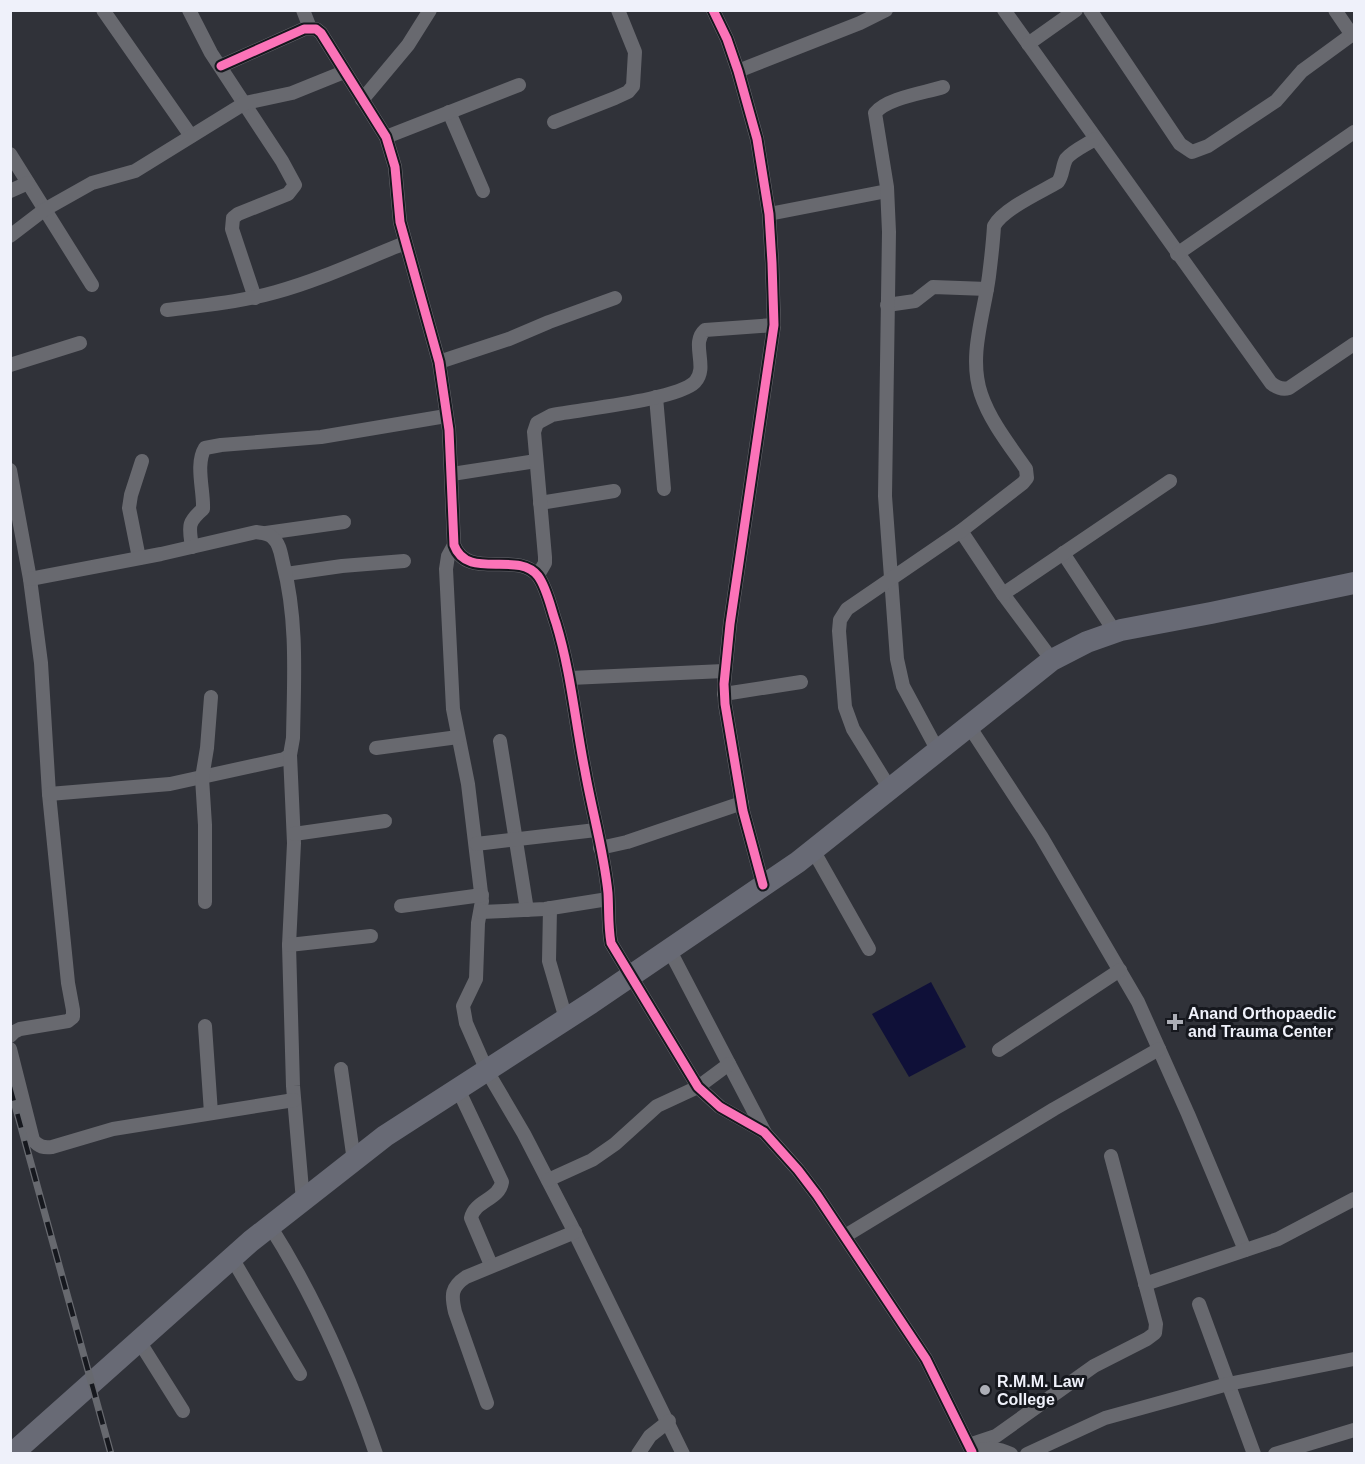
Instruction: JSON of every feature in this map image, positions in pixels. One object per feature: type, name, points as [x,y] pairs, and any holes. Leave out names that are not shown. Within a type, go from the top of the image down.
[{"type":"highway","points":[[12,1454],[232,1258],[385,1136],[631,976],[813,850],[1052,660],[1087,642],[1115,632],[1354,583]]},
{"type":"street","points":[[103,10],[191,136]]},
{"type":"street","points":[[189,10],[211,53],[245,103],[295,185],[288,194],[233,218],[232,229],[255,298]]},
{"type":"street","points":[[303,10],[310,28],[321,33],[386,137],[395,166],[400,222],[439,362],[452,474],[453,545],[457,554],[470,562],[525,567],[538,575],[557,626],[570,678],[600,848],[608,899],[608,928],[611,943],[698,1087],[720,1107],[764,1132]]},
{"type":"street","points":[[362,99],[408,45],[430,10]]},
{"type":"street","points":[[555,122],[628,92],[633,86],[635,52],[618,10]]},
{"type":"street","points":[[713,10],[727,39],[738,71],[757,139],[769,214],[774,325],[724,671],[724,694],[742,803],[763,885]]},
{"type":"street","points":[[738,71],[850,27],[886,10]]},
{"type":"street","points":[[1004,10],[1271,383],[1284,389],[1296,384],[1354,344]]},
{"type":"street","points":[[1028,44],[1076,10]]},
{"type":"street","points":[[1090,10],[1180,144],[1192,152],[1208,146],[1276,101],[1302,71],[1353,34],[1335,10]]},
{"type":"street","points":[[221,66],[310,28]]},
{"type":"street","points":[[10,236],[44,210],[92,183],[135,171],[245,103],[292,93],[344,72]]},
{"type":"street","points":[[386,137],[519,85]]},
{"type":"street","points":[[938,751],[901,680],[897,659],[885,496],[889,232],[887,191],[874,113],[890,103],[943,87]]},
{"type":"street","points":[[450,112],[483,191]]},
{"type":"street","points":[[1177,254],[1354,132]]},
{"type":"street","points":[[890,789],[848,719],[842,686],[840,620],[848,609],[961,531],[1023,483],[1028,474],[984,402],[975,365],[994,226],[997,221],[1058,182],[1069,156],[1095,139]]},
{"type":"street","points":[[10,154],[92,285]]},
{"type":"street","points":[[10,191],[28,183]]},
{"type":"street","points":[[769,214],[887,191]]},
{"type":"street","points":[[167,310],[255,298],[304,284],[405,243]]},
{"type":"street","points":[[887,305],[915,301],[933,287],[987,289]]},
{"type":"street","points":[[439,362],[509,339],[615,298]]},
{"type":"street","points":[[538,575],[545,563],[545,557],[535,426],[542,419],[568,411],[656,397],[683,389],[699,376],[701,367],[699,341],[700,334],[705,330],[774,325]]},
{"type":"street","points":[[10,365],[80,343]]},
{"type":"street","points":[[656,397],[663,489]]},
{"type":"street","points":[[192,547],[190,522],[193,516],[202,509],[202,454],[205,448],[321,437],[446,416]]},
{"type":"street","points":[[139,558],[129,508],[142,461]]},
{"type":"street","points":[[452,474],[536,461]]},
{"type":"street","points":[[10,470],[30,579],[41,663],[49,794],[73,1017],[68,1021],[20,1029],[10,1036]]},
{"type":"street","points":[[1003,594],[1170,481]]},
{"type":"street","points":[[540,503],[615,490]]},
{"type":"street","points":[[30,579],[256,532],[266,533],[344,522]]},
{"type":"street","points":[[961,531],[1003,594],[1052,660]]},
{"type":"street","points":[[266,533],[277,543],[286,574],[295,635],[293,746],[290,755],[294,834],[289,945],[294,1100],[303,1201]]},
{"type":"street","points":[[453,545],[446,569],[451,693],[468,784],[482,895],[478,923],[476,979],[463,1006],[470,1034],[487,1071],[575,1232],[683,1454]]},
{"type":"street","points":[[1063,553],[1115,632]]},
{"type":"street","points":[[286,574],[342,566],[404,561]]},
{"type":"street","points":[[570,678],[724,671]]},
{"type":"street","points":[[724,694],[801,682]]},
{"type":"street","points":[[205,902],[205,825],[202,778],[211,697]]},
{"type":"street","points":[[969,726],[1041,836],[1138,1002],[1245,1250]]},
{"type":"street","points":[[376,747],[458,737]]},
{"type":"street","points":[[500,741],[526,910]]},
{"type":"street","points":[[49,794],[170,784],[284,759],[290,755]]},
{"type":"street","points":[[600,848],[627,842],[742,803]]},
{"type":"street","points":[[294,834],[385,821]]},
{"type":"street","points":[[476,844],[596,830]]},
{"type":"street","points":[[813,850],[869,949]]},
{"type":"street","points":[[401,906],[482,895]]},
{"type":"street","points":[[481,912],[550,908],[608,899]]},
{"type":"street","points":[[550,908],[549,961],[566,1019]]},
{"type":"street","points":[[289,945],[371,936]]},
{"type":"street","points":[[669,949],[764,1132],[798,1170],[845,1236],[926,1359],[971,1450]]},
{"type":"street","points":[[999,1050],[1120,970]]},
{"type":"street","points":[[205,1026],[211,1113]]},
{"type":"street","points":[[10,1049],[33,1140],[38,1146],[52,1147],[113,1129],[294,1100]]},
{"type":"street","points":[[845,1236],[1054,1109],[1159,1049]]},
{"type":"street","points":[[548,1180],[592,1160],[615,1144],[657,1106],[698,1087],[729,1064]]},
{"type":"street","points":[[341,1069],[354,1161]]},
{"type":"street","points":[[458,1089],[502,1182],[501,1188],[495,1195],[477,1206],[471,1218],[491,1265]]},
{"type":"street","points":[[971,1450],[996,1436],[1094,1366],[1148,1339],[1155,1333],[1156,1324],[1111,1156]]},
{"type":"street","points":[[1145,1284],[1278,1239],[1354,1199]]},
{"type":"street","points":[[270,1226],[296,1267],[316,1305],[343,1366],[376,1454]]},
{"type":"street","points":[[487,1403],[455,1312],[453,1289],[466,1277],[491,1265],[575,1232]]},
{"type":"street","points":[[232,1258],[300,1374]]},
{"type":"street","points":[[1199,1304],[1254,1454]]},
{"type":"street","points":[[139,1341],[183,1411]]},
{"type":"street","points":[[1027,1454],[1105,1419],[1228,1384],[1354,1359]]},
{"type":"street","points":[[638,1454],[650,1436],[669,1422]]},
{"type":"street","points":[[1275,1454],[1354,1430]]},
{"type":"street","points":[[971,1450],[998,1448],[1011,1454]]},
{"type":"shaded area","points":[[931,982],[966,1047],[909,1077],[872,1014]]},
{"type":"railway","points":[[10,1087],[111,1454]]},
{"type":"cycle path","points":[[713,10],[727,39],[738,71],[757,139],[769,214],[772,263],[774,325],[730,624],[724,684],[725,704],[743,811],[763,885]]},
{"type":"cycle path","points":[[221,66],[304,29],[316,29],[321,33],[386,137],[395,167],[400,222],[439,362],[449,430],[454,545],[461,556],[470,561],[481,564],[518,565],[529,569],[538,576],[546,592],[565,660],[604,862],[611,943],[698,1087],[720,1107],[764,1132],[817,1195],[926,1359],[972,1452]]},
{"type":"place","name":"Anand Orthopaedic and Trauma Center","points":[[1175,1022]]},
{"type":"place","name":"R.M.M. Law College","points":[[985,1390]]}]
